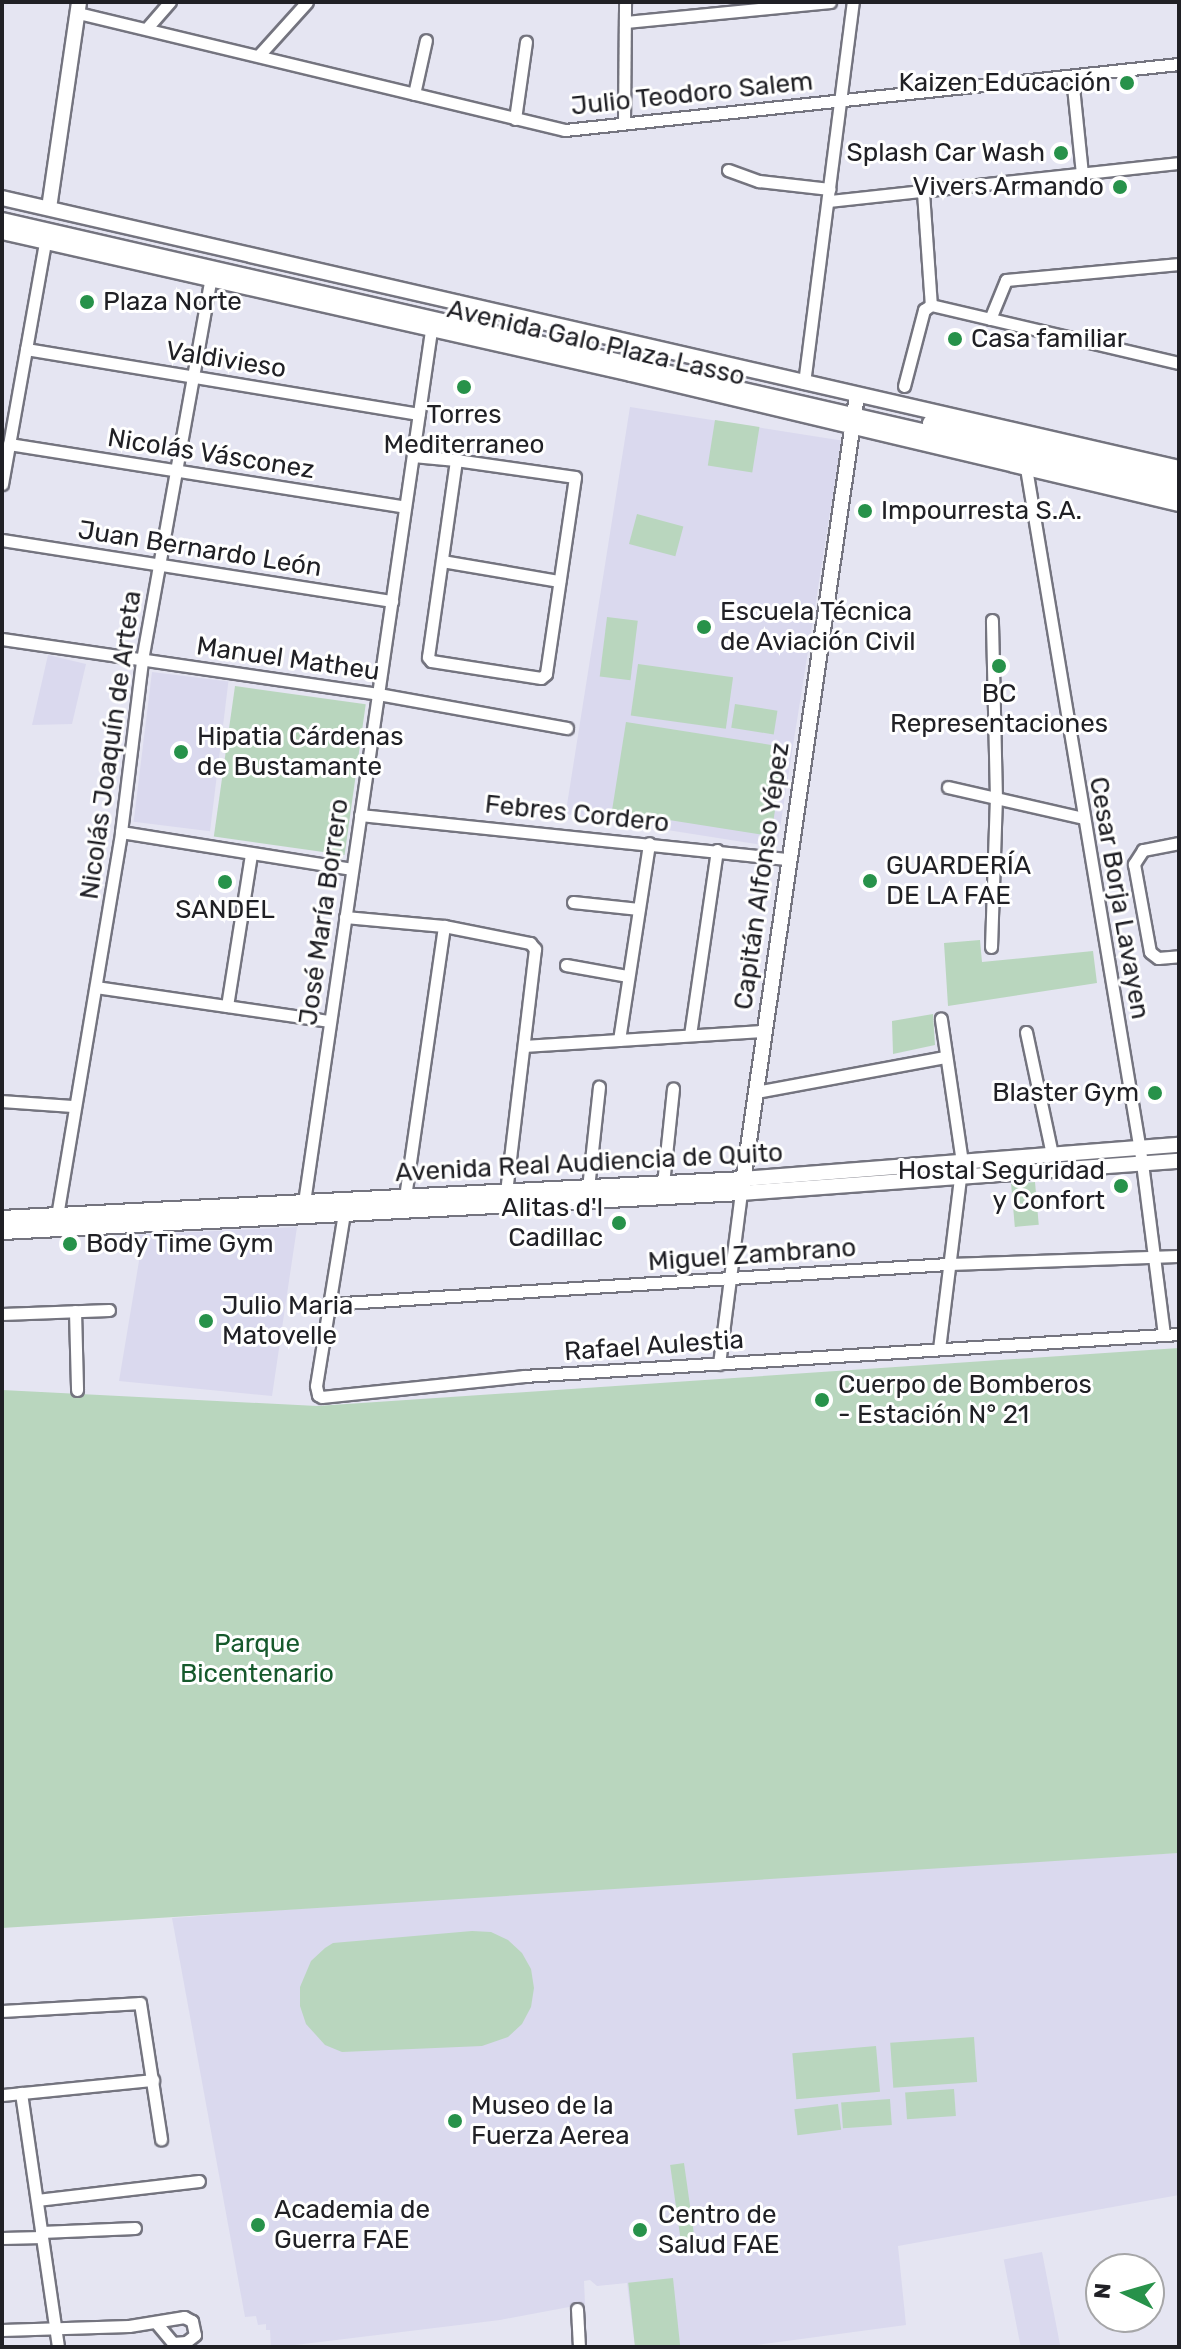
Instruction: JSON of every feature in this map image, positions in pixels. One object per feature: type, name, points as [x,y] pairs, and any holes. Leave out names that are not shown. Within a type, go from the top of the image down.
[{"type":"main road","points":[[49,208],[78,8]]},
{"type":"main road","name":"Avenida Galo Plaza Lasso","points":[[2,198],[804,383],[854,411],[1026,468],[1179,504]]},
{"type":"main road","name":"Avenida Galo Plaza Lasso","points":[[2,210],[1179,491]]},
{"type":"main road","name":"Avenida Galo Plaza Lasso","points":[[2,221],[854,411],[1179,479]]},
{"type":"main road","name":"Avenida Galo Plaza Lasso","points":[[2,232],[431,331],[854,411],[1179,468]]},
{"type":"main road","name":"Capitán Alfonso Yépez","points":[[742,1186],[854,411]]},
{"type":"main road","name":"Avenida Real Audiencia de Quito","points":[[2,1218],[303,1208],[344,1213],[1140,1156],[1179,1145]]},
{"type":"main road","name":"Avenida Real Audiencia de Quito","points":[[962,1169],[1052,1154],[1140,1156],[1179,1161]]},
{"type":"main road","name":"Avenida Real Audiencia de Quito","points":[[2,1232],[405,1197],[663,1184],[742,1186]]},
{"type":"street","points":[[147,28],[170,2]]},
{"type":"street","points":[[260,54],[307,2]]},
{"type":"street","points":[[624,123],[625,2]]},
{"type":"street","points":[[626,22],[754,6],[830,2]]},
{"type":"street","points":[[804,383],[853,2]]},
{"type":"street","name":"Julio Teodoro Salem","points":[[78,8],[147,28],[565,130],[1179,64]]},
{"type":"street","points":[[414,94],[426,40]]},
{"type":"street","points":[[515,119],[526,42]]},
{"type":"street","points":[[1072,77],[1082,173]]},
{"type":"street","points":[[728,170],[759,181],[830,195],[923,192],[1179,163]]},
{"type":"street","points":[[923,192],[931,305]]},
{"type":"street","points":[[2,484],[45,242]]},
{"type":"street","points":[[990,319],[1006,280],[1179,264]]},
{"type":"street","name":"Nicolás Joaquín de Arteta","points":[[57,1216],[121,832],[142,660],[210,281]]},
{"type":"street","points":[[904,386],[924,310],[931,305],[1179,363]]},
{"type":"street","name":"José María Borrero","points":[[303,1208],[431,331]]},
{"type":"street","name":"Valdivieso","points":[[26,349],[419,414]]},
{"type":"street","name":"Nicolás Vásconez","points":[[9,444],[405,507]]},
{"type":"street","points":[[413,456],[456,460],[575,477],[544,676],[431,661],[426,652],[456,460]]},
{"type":"street","name":"Cesar Borja Lavayen","points":[[1026,468],[1140,1156],[1156,1257],[1164,1335]]},
{"type":"street","name":"Juan Bernardo León","points":[[2,540],[392,601]]},
{"type":"street","points":[[442,561],[559,581]]},
{"type":"street","points":[[991,947],[996,799],[992,620]]},
{"type":"street","name":"Manuel Matheu","points":[[2,639],[378,694],[567,728]]},
{"type":"street","points":[[948,787],[1083,818]]},
{"type":"street","name":"Febres Cordero","points":[[360,815],[789,859]]},
{"type":"street","points":[[121,832],[352,869]]},
{"type":"street","points":[[619,1040],[649,843]]},
{"type":"street","points":[[1179,843],[1143,850],[1134,864],[1150,952],[1158,958],[1179,956]]},
{"type":"street","points":[[690,1035],[717,850]]},
{"type":"street","points":[[227,1006],[251,854]]},
{"type":"street","points":[[573,902],[639,909]]},
{"type":"street","points":[[345,917],[444,926],[530,943],[535,949],[506,1191]]},
{"type":"street","points":[[405,1197],[444,926]]},
{"type":"street","points":[[566,965],[628,976]]},
{"type":"street","points":[[96,987],[330,1021]]},
{"type":"street","points":[[939,1349],[962,1169],[941,1019]]},
{"type":"street","points":[[525,1046],[765,1031]]},
{"type":"street","points":[[1026,1032],[1052,1154]]},
{"type":"street","points":[[756,1092],[945,1057]]},
{"type":"street","points":[[588,1188],[599,1087]]},
{"type":"street","points":[[663,1184],[673,1089]]},
{"type":"street","points":[[2,1101],[74,1106]]},
{"type":"street","name":"Capitán Alfonso Yépez","points":[[719,1364],[742,1186]]},
{"type":"street","name":"Rafael Aulestia","points":[[344,1213],[316,1386],[318,1395],[322,1397],[524,1376],[1179,1334]]},
{"type":"street","name":"Miguel Zambrano","points":[[329,1304],[948,1264],[1179,1256]]},
{"type":"street","points":[[2,1314],[109,1310]]},
{"type":"street","points":[[75,1311],[77,1390]]},
{"type":"street","points":[[2,2011],[136,2001],[142,2006],[161,2139]]},
{"type":"street","points":[[2,2095],[153,2080]]},
{"type":"street","points":[[21,2093],[58,2347]]},
{"type":"street","points":[[37,2200],[199,2181]]},
{"type":"street","points":[[2,2238],[135,2228]]},
{"type":"street","points":[[577,2309],[579,2347]]},
{"type":"street","points":[[2,2330],[55,2330],[156,2323]]},
{"type":"shaded area","name":"Escuela Técnica de Aviación Civil","points":[[630,407],[841,440],[777,847],[566,814]]},
{"type":"shaded area","points":[[48,655],[86,664],[72,724],[32,725]]},
{"type":"shaded area","name":"Hipatia Cárdenas de Bustamante","points":[[152,672],[228,681],[210,831],[134,822]]},
{"type":"shaded area","name":"Julio Maria Matovelle","points":[[297,1227],[272,1396],[119,1381],[139,1261],[136,1235]]},
{"type":"shaded area","points":[[1179,1853],[1179,2195],[898,2246],[906,2325],[741,2347],[635,2347],[627,2283],[597,2286],[590,2280],[584,2281],[585,2304],[500,2320],[279,2347],[271,2347],[270,2330],[266,2330],[266,2324],[258,2325],[256,2316],[245,2317],[172,1918],[580,1888]]},
{"type":"shaded area","points":[[1042,2252],[1060,2347],[1021,2347],[1004,2259]]},
{"type":"green space","points":[[715,420],[759,427],[752,472],[708,465]]},
{"type":"green space","points":[[637,514],[683,526],[675,556],[629,544]]},
{"type":"green space","points":[[607,617],[638,621],[630,680],[600,677]]},
{"type":"green space","points":[[638,664],[733,677],[726,729],[631,715]]},
{"type":"green space","points":[[235,686],[366,704],[345,855],[214,837]]},
{"type":"green space","points":[[735,704],[777,711],[774,734],[731,728]]},
{"type":"green space","points":[[626,722],[785,747],[771,836],[612,811]]},
{"type":"green space","points":[[980,940],[982,962],[1093,951],[1097,983],[948,1006],[944,943]]},
{"type":"green space","points":[[933,1014],[935,1045],[893,1054],[892,1021]]},
{"type":"green space","points":[[1035,1182],[1039,1225],[1015,1227],[1011,1184]]},
{"type":"green space","name":"Parque Bicentenario","points":[[1179,1348],[1179,1853],[2,1928],[2,1390],[317,1406]]},
{"type":"green space","points":[[491,1932],[508,1940],[522,1953],[531,1969],[534,1988],[531,2007],[522,2024],[508,2037],[482,2046],[342,2052],[325,2045],[306,2024],[300,2006],[300,1987],[311,1961],[333,1943]]},
{"type":"green space","points":[[974,2037],[977,2082],[893,2088],[890,2043]]},
{"type":"green space","points":[[876,2046],[880,2092],[796,2099],[792,2053]]},
{"type":"green space","points":[[954,2089],[956,2116],[907,2119],[905,2092]]},
{"type":"green space","points":[[890,2099],[892,2125],[843,2128],[841,2102]]},
{"type":"green space","points":[[838,2104],[841,2130],[797,2135],[794,2109]]},
{"type":"green space","points":[[684,2163],[695,2238],[681,2240],[670,2165]]},
{"type":"green space","points":[[673,2278],[680,2347],[635,2347],[628,2283]]},
{"type":"place","name":"Kaizen Educación","points":[[1127,83]]},
{"type":"place","name":"Splash Car Wash","points":[[1061,153]]},
{"type":"place","name":"Vivers Armando","points":[[1120,187]]},
{"type":"place","name":"Plaza Norte","points":[[87,302]]},
{"type":"place","name":"Casa familiar","points":[[955,339]]},
{"type":"place","name":"Torres Mediterraneo","points":[[464,387]]},
{"type":"place","name":"Impourresta S.A.","points":[[865,511]]},
{"type":"place","name":"Escuela Técnica de Aviación Civil","points":[[704,627]]},
{"type":"place","name":"BC Representaciones","points":[[999,666]]},
{"type":"place","name":"Hipatia Cárdenas de Bustamante","points":[[181,752]]},
{"type":"place","name":"GUARDERÍA DE LA FAE","points":[[870,881]]},
{"type":"place","name":"SANDEL","points":[[225,882]]},
{"type":"place","name":"Blaster Gym","points":[[1155,1093]]},
{"type":"place","name":"Hostal Seguridad y Confort","points":[[1121,1186]]},
{"type":"place","name":"Alitas d'l Cadillac","points":[[619,1223]]},
{"type":"place","name":"Body Time Gym","points":[[70,1244]]},
{"type":"place","name":"Julio Maria Matovelle","points":[[206,1321]]},
{"type":"place","name":"Cuerpo de Bomberos - Estación N° 21","points":[[822,1400]]},
{"type":"place","name":"Museo de la Fuerza Aerea","points":[[455,2121]]},
{"type":"place","name":"Academia de Guerra FAE","points":[[258,2225]]},
{"type":"place","name":"Centro de Salud FAE","points":[[640,2230]]}]
